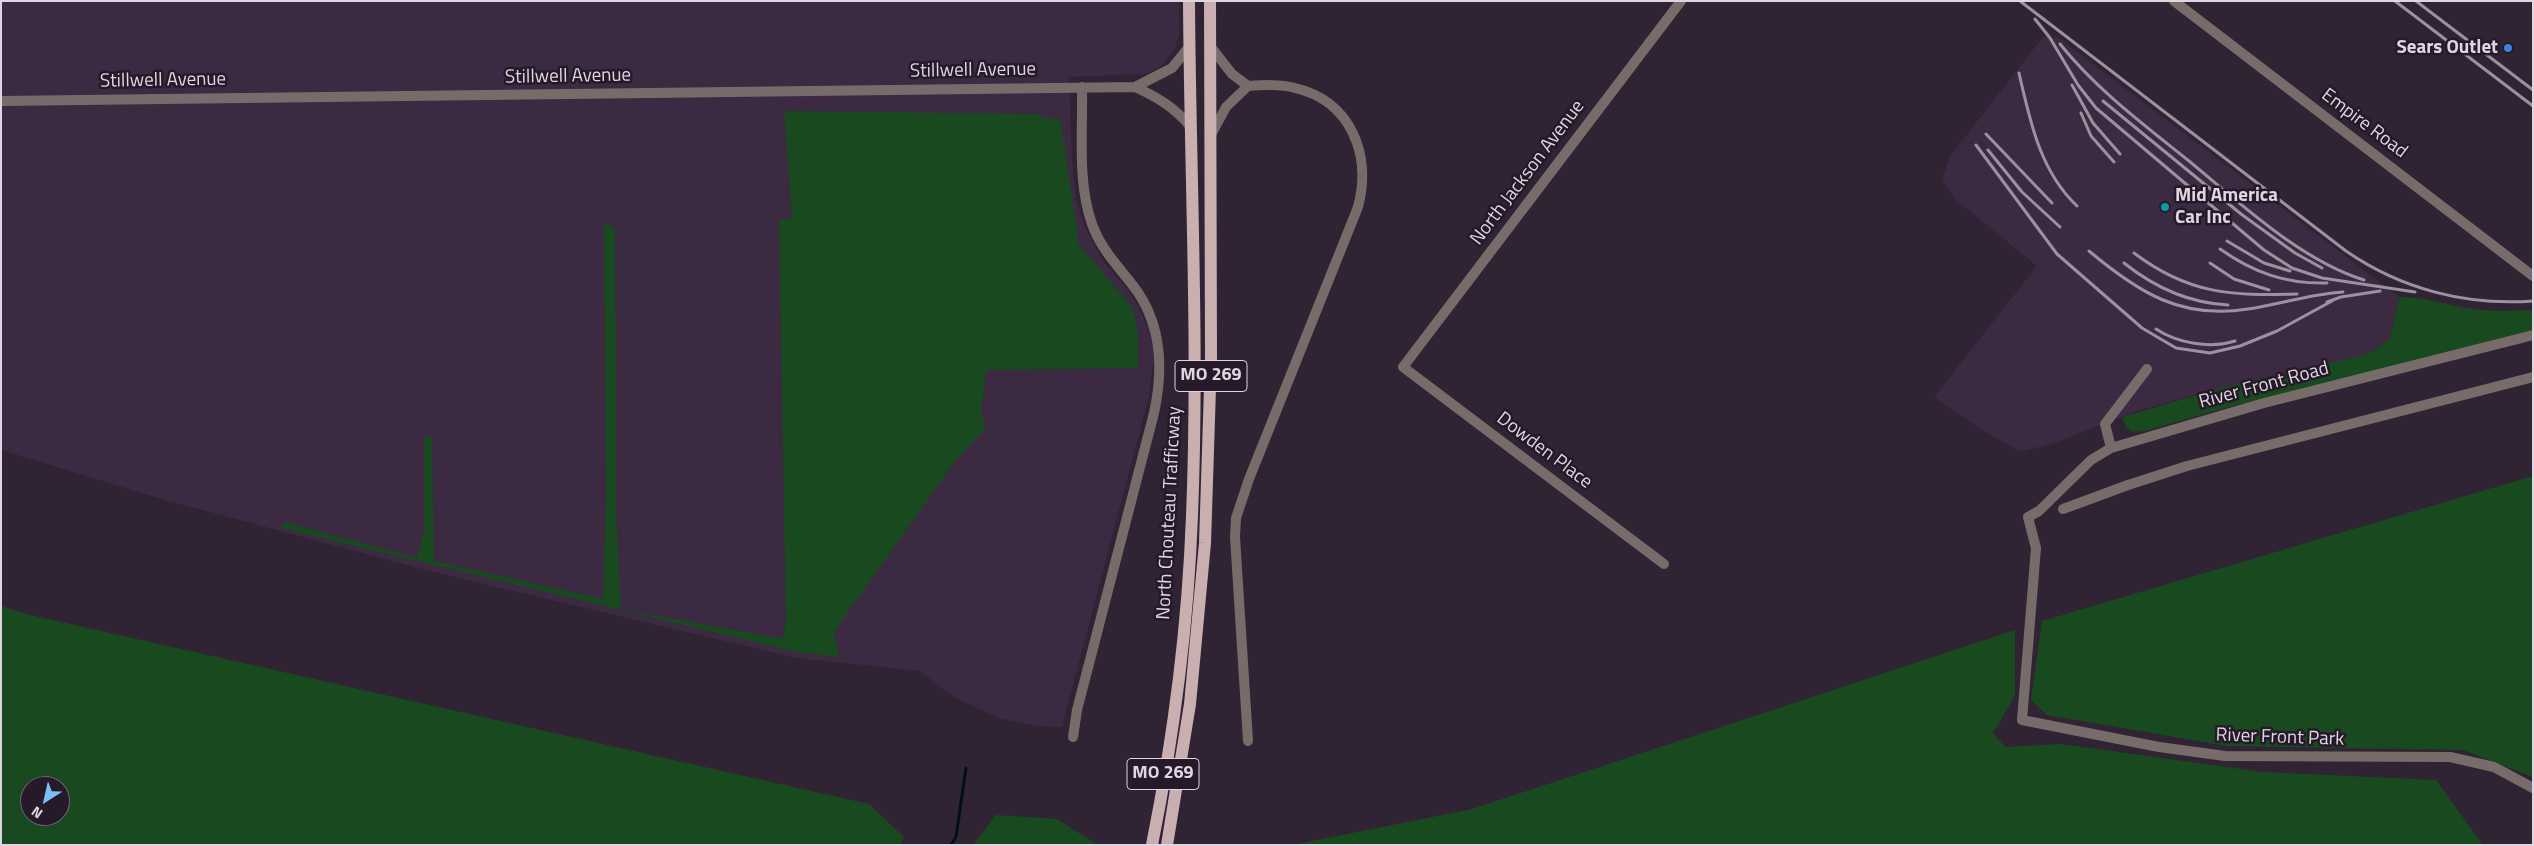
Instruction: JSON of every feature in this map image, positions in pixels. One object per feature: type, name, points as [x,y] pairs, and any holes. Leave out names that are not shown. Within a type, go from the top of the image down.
[{"type":"main road","name":"North Chouteau Trafficway","points":[[1152,845],[1174,703],[1192,518],[1195,433],[1195,298],[1190,126],[1189,1]]},
{"type":"main road","name":"North Chouteau Trafficway","points":[[1167,845],[1190,704],[1205,543],[1211,356],[1210,1]]},
{"type":"street","name":"North Jackson Avenue","points":[[1403,367],[1681,1]]},
{"type":"street","name":"Empire Road","points":[[2174,1],[2533,276]]},
{"type":"street","name":"Stillwell Avenue","points":[[1,101],[1135,87],[1172,68],[1189,47]]},
{"type":"street","points":[[1211,47],[1232,74],[1248,86],[1281,86],[1315,95],[1336,112],[1356,137],[1364,170],[1363,187],[1358,207],[1249,479],[1236,518],[1235,537],[1248,741]]},
{"type":"street","name":"North Chouteau Trafficway","points":[[1210,138],[1226,107],[1248,86]]},
{"type":"street","name":"Stillwell Avenue","points":[[1135,87],[1166,102],[1190,126]]},
{"type":"street","name":"North Chouteau Trafficway","points":[[1072,737],[1154,413],[1161,367],[1157,336],[1148,309],[1133,285],[1103,247],[1091,222],[1084,186],[1082,88]]},
{"type":"street","name":"River Front Road","points":[[2022,720],[2036,548],[2028,517],[2048,503],[2091,460],[2111,448],[2264,403],[2533,335]]},
{"type":"street","name":"Dowden Place","points":[[1403,367],[1664,564]]},
{"type":"street","points":[[2111,448],[2105,424],[2147,369]]},
{"type":"street","points":[[2063,509],[2187,466],[2533,377]]},
{"type":"street","name":"River Front Park","points":[[2022,720],[2160,747],[2225,756],[2450,757],[2494,767],[2533,788]]},
{"type":"shaded area","points":[[1,1],[1179,1],[1179,36],[1174,50],[1162,66],[1147,74],[1069,77],[1072,160],[1076,199],[1084,225],[1103,261],[1127,289],[1138,306],[1150,332],[1154,358],[1149,396],[1062,727],[1035,726],[998,718],[952,696],[920,671],[796,658],[429,571],[165,500],[1,450]]},
{"type":"shaded area","points":[[2043,37],[2059,38],[2399,297],[2390,339],[2368,354],[2224,387],[2137,411],[2054,443],[2020,452],[1984,431],[1934,397],[2037,266],[1955,199],[1942,180],[1950,156]]},
{"type":"green space","points":[[784,111],[1039,114],[1047,119],[1060,117],[1079,245],[1133,308],[1138,335],[1138,368],[986,370],[981,413],[986,428],[956,460],[834,632],[839,657],[797,652],[281,528],[285,522],[417,558],[424,531],[424,437],[432,436],[434,561],[603,599],[606,496],[604,225],[615,226],[616,507],[621,609],[782,639],[786,624],[779,220],[792,218]]},
{"type":"green space","points":[[2399,297],[2425,299],[2484,310],[2533,310],[2533,330],[2211,412],[2145,431],[2133,432],[2126,427],[2122,417],[2224,387],[2368,354],[2390,339]]},
{"type":"green space","points":[[2533,476],[2533,777],[2463,750],[2227,746],[2047,715],[2031,700],[2042,621]]},
{"type":"green space","points":[[1,606],[26,614],[869,804],[904,837],[900,845],[1,845]]},
{"type":"green space","points":[[2015,630],[2015,696],[1993,733],[2005,747],[2061,744],[2263,772],[2436,780],[2483,845],[1292,845],[1472,809]]},
{"type":"green space","points":[[996,815],[1057,819],[1098,845],[973,845]]},
{"type":"waterway","points":[[951,845],[956,837],[966,768]]},
{"type":"railway","points":[[2020,1],[2346,251],[2367,264],[2389,276],[2435,292],[2483,301],[2533,301]]},
{"type":"railway","points":[[2395,1],[2533,106]]},
{"type":"railway","points":[[2416,1],[2533,90]]},
{"type":"railway","points":[[2035,19],[2050,38],[2078,85],[2096,108],[2264,250],[2292,268],[2322,278],[2415,292]]},
{"type":"railway","points":[[2060,44],[2074,61],[2121,106],[2250,212],[2294,245],[2317,259],[2340,271],[2364,280]]},
{"type":"railway","points":[[2019,73],[2032,127],[2045,161],[2064,192],[2077,206]]},
{"type":"railway","points":[[2072,85],[2093,123],[2120,154]]},
{"type":"railway","points":[[2103,101],[2241,214],[2295,253],[2322,268]]},
{"type":"railway","points":[[2081,113],[2091,136],[2114,162]]},
{"type":"railway","points":[[1986,134],[2052,203]]},
{"type":"railway","points":[[1976,145],[2057,254],[2142,328],[2176,348],[2210,353],[2240,346],[2277,331],[2332,301]]},
{"type":"railway","points":[[1988,150],[2022,192],[2060,227]]},
{"type":"railway","points":[[2227,241],[2264,263],[2290,271]]},
{"type":"railway","points":[[2220,249],[2258,271],[2284,279],[2327,283]]},
{"type":"railway","points":[[2089,251],[2125,279],[2162,300],[2202,310],[2248,309],[2343,292]]},
{"type":"railway","points":[[2134,253],[2173,277],[2211,290],[2251,294],[2297,294]]},
{"type":"railway","points":[[2124,263],[2135,272],[2173,292],[2200,301],[2228,305]]},
{"type":"railway","points":[[2210,263],[2234,279],[2269,290]]},
{"type":"railway","points":[[2327,302],[2341,297],[2380,291]]},
{"type":"railway","points":[[2156,329],[2174,338],[2194,343],[2215,344],[2235,341]]},
{"type":"place","name":"Sears Outlet","points":[[2508,48]]},
{"type":"place","name":"Mid America Car Inc","points":[[2165,207]]}]
